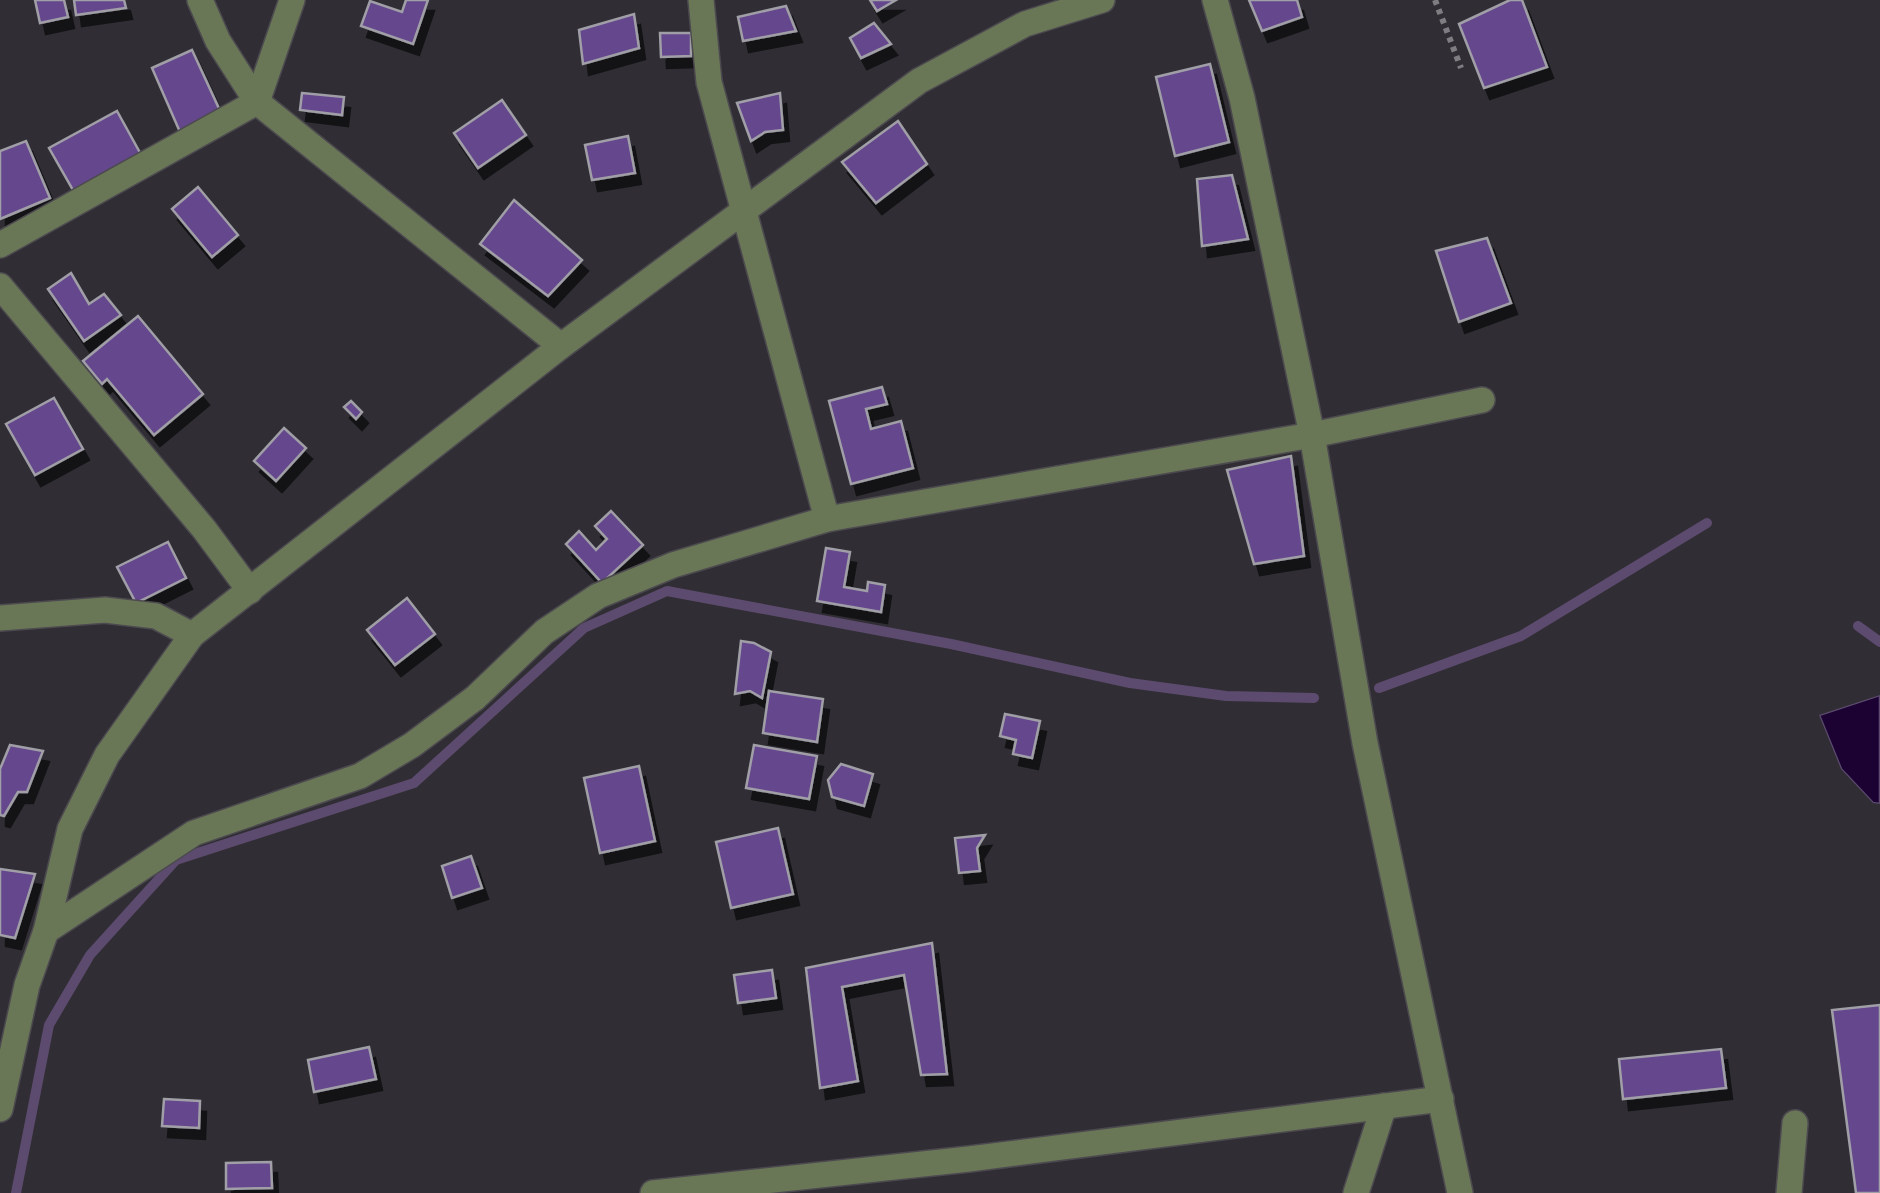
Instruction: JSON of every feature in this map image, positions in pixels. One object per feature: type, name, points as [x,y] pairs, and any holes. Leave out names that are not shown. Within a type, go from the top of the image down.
[{"type":"street","points":[[200,0],[218,42],[257,102],[561,346]]},
{"type":"street","points":[[0,245],[257,102],[292,0]]},
{"type":"street","points":[[701,0],[709,82],[827,519]]},
{"type":"street","points":[[0,1109],[27,985],[46,931],[70,829],[108,755],[192,636],[561,346],[919,80],[1025,24],[1102,0]]},
{"type":"street","points":[[1215,0],[1242,98],[1312,434],[1364,743],[1460,1193]]},
{"type":"street","points":[[0,286],[204,530],[250,591]]},
{"type":"street","points":[[46,931],[194,833],[360,776],[475,698],[544,632],[598,596],[673,565],[827,519],[1312,434],[1482,400]]},
{"type":"street","points":[[0,618],[105,610],[156,616],[192,636]]},
{"type":"street","points":[[653,1193],[1441,1099]]},
{"type":"street","points":[[1356,1193],[1384,1106]]},
{"type":"street","points":[[1789,1193],[1794,1122]]},
{"type":"path","points":[[1435,0],[1461,68]]},
{"type":"shaded area","points":[[1880,695],[1880,804],[1873,803],[1841,769],[1819,715]]},
{"type":"pier","points":[[1880,690],[1880,695],[1819,715],[1841,769],[1873,803],[1880,804],[1880,809],[1870,806],[1837,772],[1814,715],[1818,710]]},
{"type":"building","points":[[35,0],[64,0],[68,17],[40,23]]},
{"type":"building","points":[[74,0],[124,0],[126,8],[76,15]]},
{"type":"building","points":[[406,0],[428,0],[413,44],[361,26],[370,1],[402,12]]},
{"type":"building","points":[[870,0],[896,0],[877,11]]},
{"type":"building","points":[[1249,0],[1297,0],[1302,17],[1262,31]]},
{"type":"building","points":[[1510,0],[1522,0],[1547,67],[1484,88],[1459,24]]},
{"type":"building","points":[[786,6],[796,31],[743,41],[738,17]]},
{"type":"building","points":[[634,14],[639,48],[583,64],[579,30]]},
{"type":"building","points":[[874,23],[891,44],[861,58],[850,38]]},
{"type":"building","points":[[660,33],[691,33],[691,56],[661,57]]},
{"type":"building","points":[[192,50],[221,113],[180,132],[152,68]]},
{"type":"building","points":[[1210,64],[1229,142],[1175,156],[1156,77]]},
{"type":"building","points":[[302,93],[344,97],[342,115],[300,110]]},
{"type":"building","points":[[780,93],[783,130],[765,132],[751,141],[737,103]]},
{"type":"building","points":[[502,100],[526,135],[478,168],[454,133]]},
{"type":"building","points":[[117,111],[144,160],[77,197],[49,148]]},
{"type":"building","points":[[898,121],[927,164],[876,203],[842,162]]},
{"type":"building","points":[[628,136],[635,173],[592,180],[585,145]]},
{"type":"building","points":[[26,141],[50,198],[0,219],[0,151]]},
{"type":"building","points":[[1232,175],[1248,239],[1202,246],[1197,179]]},
{"type":"building","points":[[198,187],[238,235],[212,257],[172,209]]},
{"type":"building","points":[[514,200],[582,260],[548,296],[480,244]]},
{"type":"building","points":[[1487,238],[1511,303],[1459,322],[1436,251]]},
{"type":"building","points":[[71,273],[89,304],[104,294],[121,315],[84,341],[48,289]]},
{"type":"building","points":[[138,316],[203,394],[154,435],[107,379],[102,384],[83,361]]},
{"type":"building","points":[[882,387],[887,404],[866,409],[871,429],[901,421],[913,468],[851,484],[829,401]]},
{"type":"building","points":[[54,398],[83,449],[35,475],[6,424]]},
{"type":"building","points":[[351,401],[362,412],[356,419],[344,407]]},
{"type":"building","points":[[284,428],[306,448],[276,481],[254,461]]},
{"type":"building","points":[[1291,456],[1304,556],[1254,564],[1227,470]]},
{"type":"building","points":[[611,511],[643,545],[602,583],[566,544],[579,531],[596,550],[607,539],[595,526]]},
{"type":"building","points":[[168,542],[186,578],[136,603],[117,567]]},
{"type":"building","points":[[826,548],[850,552],[844,587],[867,591],[868,582],[885,585],[881,612],[817,601]]},
{"type":"building","points":[[407,598],[435,634],[395,665],[367,630]]},
{"type":"building","points":[[741,641],[771,652],[762,698],[750,691],[735,694]]},
{"type":"building","points":[[769,691],[823,699],[817,742],[763,733]]},
{"type":"building","points":[[1005,714],[1040,721],[1032,758],[1013,754],[1016,740],[1000,736]]},
{"type":"building","points":[[10,745],[43,751],[27,792],[18,792],[4,816],[0,815],[0,769]]},
{"type":"building","points":[[754,745],[817,756],[809,799],[746,788]]},
{"type":"building","points":[[841,764],[873,774],[864,806],[832,797],[828,780]]},
{"type":"building","points":[[639,766],[655,841],[600,853],[584,778]]},
{"type":"building","points":[[778,828],[793,894],[731,908],[716,842]]},
{"type":"building","points":[[985,835],[977,848],[980,871],[959,873],[955,838]]},
{"type":"building","points":[[471,856],[482,888],[452,898],[442,866]]},
{"type":"building","points":[[0,869],[35,874],[15,938],[0,935]]},
{"type":"building","points":[[932,943],[947,1074],[921,1075],[904,975],[842,987],[858,1081],[820,1088],[806,968]]},
{"type":"building","points":[[772,970],[776,998],[738,1003],[734,975]]},
{"type":"building","points":[[1880,1005],[1880,1193],[1856,1193],[1832,1010]]},
{"type":"building","points":[[369,1047],[376,1079],[314,1092],[308,1060]]},
{"type":"building","points":[[1721,1049],[1726,1088],[1623,1099],[1619,1059]]},
{"type":"building","points":[[164,1099],[200,1101],[199,1128],[162,1126]]},
{"type":"building","points":[[271,1162],[272,1188],[226,1189],[226,1163]]},
{"type":"waterway","points":[[1379,688],[1521,636],[1707,523]]},
{"type":"waterway","points":[[16,1193],[49,1025],[90,955],[176,860],[414,783],[584,628],[667,591],[951,644],[1130,683],[1226,696],[1314,698]]},
{"type":"waterway","points":[[1858,626],[1880,642]]}]
